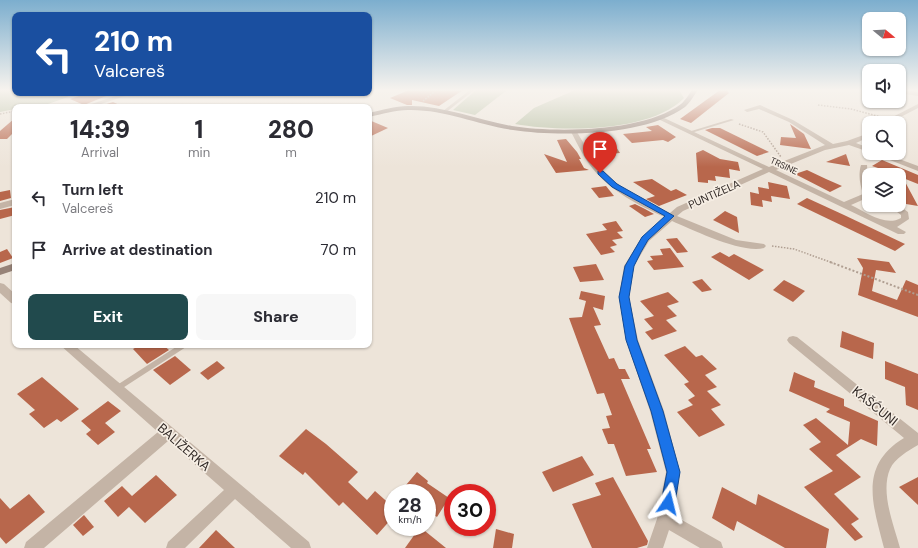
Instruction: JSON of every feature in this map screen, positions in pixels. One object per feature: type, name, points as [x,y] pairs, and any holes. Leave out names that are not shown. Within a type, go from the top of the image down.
[{"type":"main road","points":[[459,116],[512,128],[536,131],[574,132],[609,129],[660,118],[664,116]]},
{"type":"main road","points":[[0,272],[12,267]]},
{"type":"street","points":[[778,116],[791,121],[831,146]]},
{"type":"street","name":"TRSINE","points":[[660,118],[900,232]]},
{"type":"street","points":[[574,132],[592,162],[615,186],[670,216],[735,242],[760,246]]},
{"type":"street","name":"PUNTIŽELA","points":[[655,548],[665,519],[673,472],[657,411],[632,340],[624,297],[629,266],[645,239],[680,209],[785,163],[831,146],[849,143],[862,138]]},
{"type":"street","points":[[849,143],[862,148]]},
{"type":"street","points":[[894,160],[918,169]]},
{"type":"street","points":[[844,205],[862,198]]},
{"type":"street","points":[[0,206],[12,203]]},
{"type":"street","points":[[886,225],[897,224],[905,219],[905,214],[902,212]]},
{"type":"street","points":[[0,287],[12,297]]},
{"type":"street","name":"KAŠĆUNI","points":[[793,340],[916,439],[895,452],[884,467],[881,480],[881,493],[892,548]]},
{"type":"street","name":"BALIŽERKA","points":[[69,348],[303,548]]},
{"type":"street","points":[[32,548],[167,433]]},
{"type":"street","points":[[174,548],[234,490]]},
{"type":"street","points":[[665,519],[715,548]]},
{"type":"lane","points":[[690,132],[732,120]]},
{"type":"lane","points":[[116,389],[179,348]]},
{"type":"path","points":[[739,124],[763,132],[774,144],[785,163]]},
{"type":"path","points":[[760,246],[776,246],[794,249],[918,295]]},
{"type":"green space","points":[[525,116],[655,116],[627,124],[579,129],[534,127],[515,124]]},
{"type":"building","points":[[685,116],[700,116],[691,123],[680,119]]},
{"type":"building","points":[[12,121],[12,134],[7,139],[0,139],[0,131]]},
{"type":"building","points":[[372,121],[388,128],[372,136]]},
{"type":"building","points":[[790,124],[804,134],[811,149],[780,145],[781,137],[796,138]]},
{"type":"building","points":[[658,125],[676,137],[668,142],[663,140],[632,143],[623,134],[652,131],[646,127]]},
{"type":"building","points":[[720,128],[769,152],[757,156],[705,130]]},
{"type":"building","points":[[566,139],[577,152],[584,168],[589,170],[556,173],[544,154],[567,162],[557,140]]},
{"type":"building","points":[[598,139],[611,139],[620,153],[607,154]]},
{"type":"building","points":[[703,150],[720,159],[738,162],[740,171],[729,169],[730,178],[715,176],[716,181],[708,180],[708,183],[698,182],[696,153]]},
{"type":"building","points":[[846,154],[850,166],[826,162]]},
{"type":"building","points":[[882,160],[901,168],[878,168],[872,166]]},
{"type":"building","points":[[807,170],[842,186],[830,192],[795,174]]},
{"type":"building","points":[[906,170],[918,175],[918,184],[906,179]]},
{"type":"building","points":[[652,179],[671,191],[676,189],[687,195],[659,206],[646,199],[655,196],[633,182]]},
{"type":"building","points":[[768,182],[787,186],[790,199],[771,196],[772,202],[762,200],[763,207],[751,205],[750,192],[759,194],[758,187],[769,189]]},
{"type":"building","points":[[906,184],[918,206],[906,204]]},
{"type":"building","points":[[606,186],[614,196],[599,198],[591,188]]},
{"type":"building","points":[[10,190],[11,198],[0,201],[0,192]]},
{"type":"building","points":[[807,198],[905,244],[895,251],[797,204]]},
{"type":"building","points":[[635,204],[654,214],[645,217],[629,206]]},
{"type":"building","points":[[12,208],[12,216],[0,219],[0,210]]},
{"type":"building","points":[[725,211],[737,217],[739,233],[713,220]]},
{"type":"building","points":[[616,221],[623,231],[617,232],[623,238],[612,240],[617,245],[610,247],[615,252],[601,255],[586,234],[607,230],[602,224]]},
{"type":"building","points":[[677,238],[688,252],[677,253],[666,239]]},
{"type":"building","points":[[670,248],[684,267],[654,270],[647,261],[653,260],[650,256],[663,255],[660,249]]},
{"type":"building","points":[[7,249],[12,258],[0,263],[0,252]]},
{"type":"building","points":[[720,252],[729,257],[734,254],[764,270],[749,280],[711,257]]},
{"type":"building","points":[[857,258],[889,262],[896,273],[876,270],[872,291],[897,300],[906,280],[918,285],[918,317],[858,295],[863,268]]},
{"type":"building","points":[[596,264],[604,280],[580,282],[573,267]]},
{"type":"building","points":[[702,279],[712,290],[702,292],[692,282]]},
{"type":"building","points":[[784,280],[805,291],[793,302],[773,290]]},
{"type":"building","points":[[581,291],[605,296],[603,310],[593,307],[601,325],[594,326],[609,359],[614,358],[619,369],[625,369],[630,379],[621,379],[651,449],[647,449],[657,472],[626,476],[614,444],[608,444],[602,429],[610,428],[606,416],[612,415],[604,393],[597,394],[569,318],[582,317],[586,301],[579,299]]},
{"type":"building","points":[[668,292],[679,302],[667,306],[677,316],[666,320],[677,331],[652,340],[645,332],[653,329],[644,319],[654,316],[640,301]]},
{"type":"building","points":[[842,331],[874,343],[873,359],[840,347]]},
{"type":"building","points":[[685,346],[696,357],[702,355],[717,369],[705,375],[717,387],[707,391],[721,405],[711,409],[725,425],[699,437],[677,412],[693,405],[688,400],[695,396],[684,384],[689,382],[664,355]]},
{"type":"building","points":[[167,348],[169,350],[147,364],[133,349]]},
{"type":"building","points":[[175,356],[191,370],[170,385],[153,370]]},
{"type":"building","points":[[217,361],[225,368],[208,380],[200,373]]},
{"type":"building","points":[[885,361],[918,374],[918,410],[906,405],[905,387],[885,379]]},
{"type":"building","points":[[794,372],[815,381],[814,387],[844,399],[844,406],[878,421],[877,446],[861,439],[836,455],[861,477],[834,494],[859,519],[851,524],[863,537],[855,541],[804,487],[833,471],[809,449],[821,442],[803,425],[816,418],[848,445],[850,422],[826,412],[830,409],[789,391]]},
{"type":"building","points":[[42,377],[79,409],[61,422],[57,419],[44,428],[29,414],[35,410],[17,394]]},
{"type":"building","points":[[108,401],[121,411],[105,423],[115,432],[98,445],[86,434],[91,430],[81,421]]},
{"type":"building","points":[[306,429],[358,472],[348,482],[367,500],[375,491],[384,499],[384,527],[377,535],[343,502],[339,506],[305,472],[303,475],[279,456]]},
{"type":"building","points":[[582,456],[594,475],[553,492],[542,472]]},
{"type":"building","points":[[417,472],[428,481],[427,483],[428,484],[407,484]]},
{"type":"building","points":[[156,475],[177,495],[145,523],[129,507],[118,517],[104,501],[122,486],[132,496]]},
{"type":"building","points":[[613,477],[648,541],[647,545],[637,548],[592,548],[572,504],[601,495],[595,483]]},
{"type":"building","points":[[918,477],[918,505],[899,487]]},
{"type":"building","points":[[722,487],[756,505],[758,494],[829,529],[826,548],[785,548],[737,521],[734,531],[712,518]]},
{"type":"building","points":[[436,489],[444,495],[444,506],[437,517]]},
{"type":"building","points":[[29,494],[45,512],[6,544],[0,537],[0,498],[10,509]]},
{"type":"building","points":[[84,515],[94,527],[83,536],[73,525]]},
{"type":"building","points":[[496,529],[514,534],[512,548],[493,548]]},
{"type":"building","points":[[216,530],[235,548],[199,548]]},
{"type":"building","points":[[414,536],[431,536],[446,548],[405,548]]},
{"type":"route","points":[[600,173],[615,186],[670,216],[645,239],[629,266],[624,297],[632,340],[657,411],[673,472],[668,503]]}]
